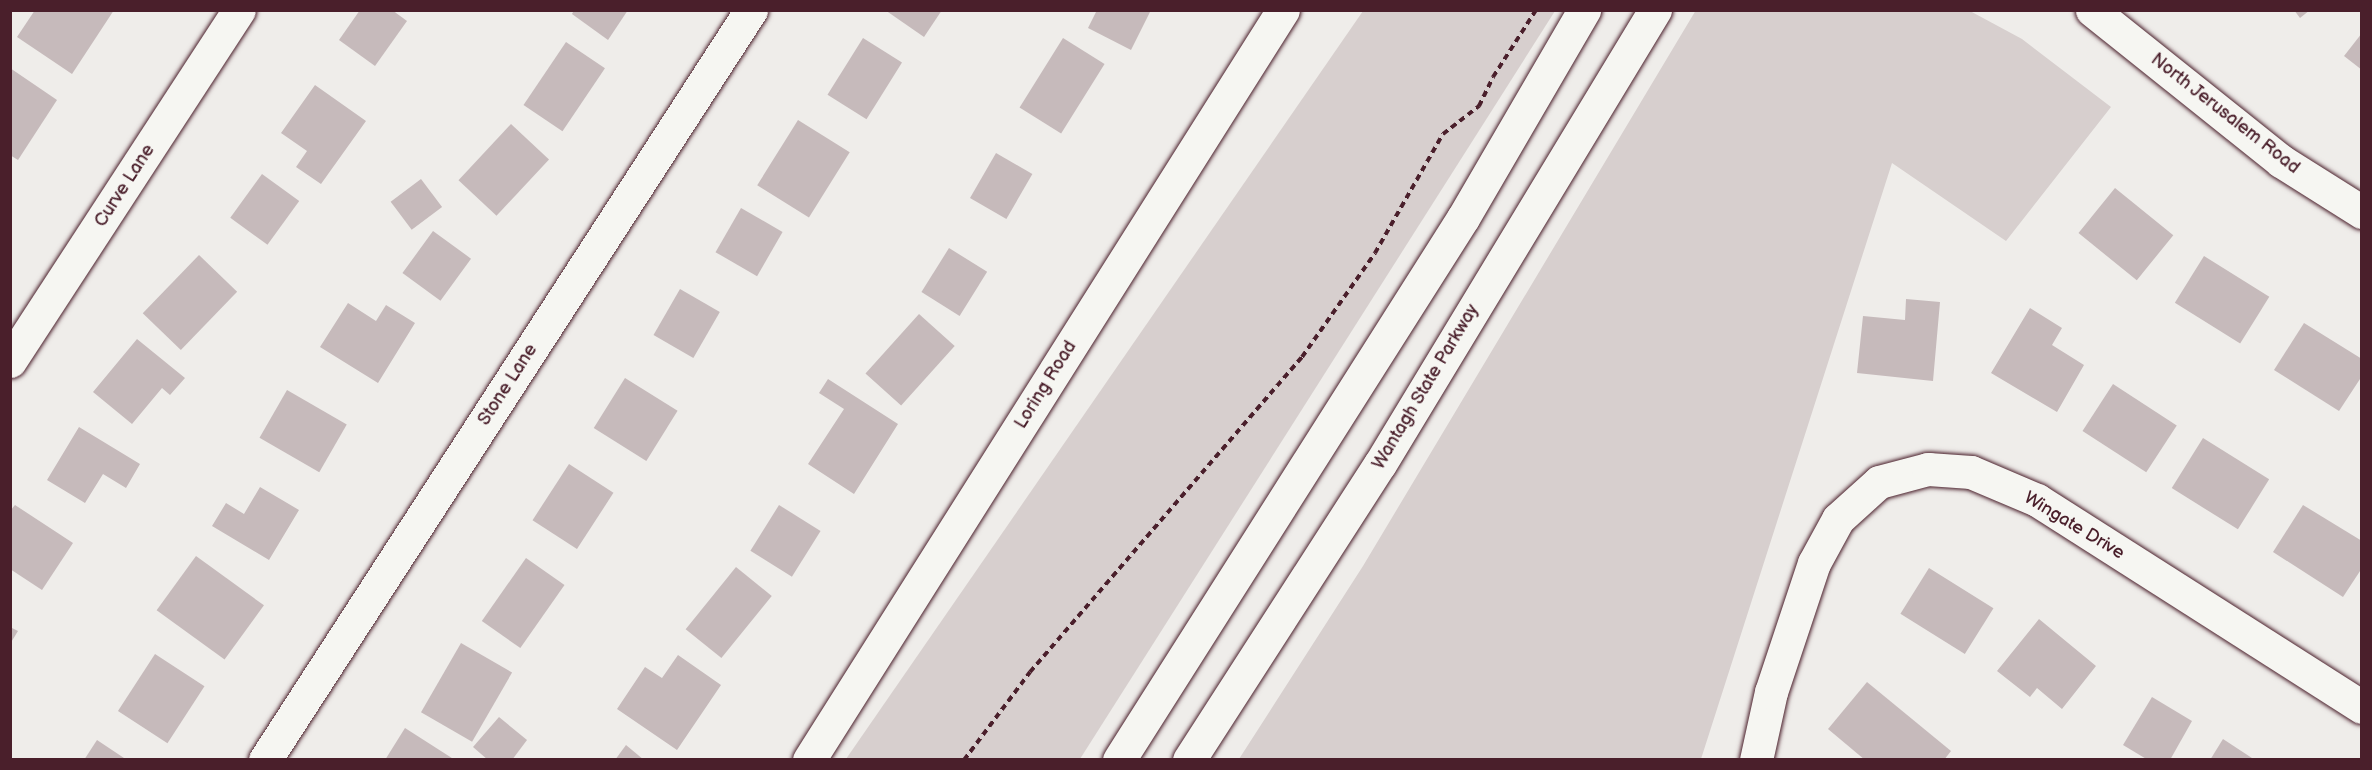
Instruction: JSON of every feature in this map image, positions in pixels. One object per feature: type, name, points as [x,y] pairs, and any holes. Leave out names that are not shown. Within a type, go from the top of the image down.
[{"type":"main road","name":"Curve Lane","points":[[10,361],[239,10]]},
{"type":"main road","name":"Stone Lane","points":[[265,759],[751,10]]},
{"type":"main road","name":"Loring Road","points":[[809,759],[1283,10]]},
{"type":"main road","points":[[1119,759],[1457,228],[1584,10]]},
{"type":"main road","name":"Wantagh State Parkway","points":[[1189,759],[1380,464],[1655,10]]},
{"type":"main road","name":"North Jerusalem Road","points":[[2092,10],[2281,161],[2361,212]]},
{"type":"main road","name":"Wingate Drive","points":[[1756,759],[1771,692],[1814,563],[1838,519],[1879,482],[1928,469],[1971,472],[2037,500],[2361,707]]},
{"type":"path","points":[[964,759],[1030,672],[1302,357],[1375,253],[1443,134],[1479,106],[1493,77],[1536,10]]},
{"type":"shaded area","points":[[1696,10],[1970,11],[2022,39],[2111,107],[2006,241],[1892,163],[1701,759],[1239,759],[1363,566]]},
{"type":"shaded area","points":[[1363,11],[1555,11],[1080,759],[846,759]]},
{"type":"building","points":[[35,10],[114,10],[72,74],[17,37]]},
{"type":"building","points":[[360,10],[392,10],[407,21],[375,66],[339,40]]},
{"type":"building","points":[[574,10],[628,10],[608,40],[572,14]]},
{"type":"building","points":[[885,10],[942,10],[924,37]]},
{"type":"building","points":[[1097,10],[1151,10],[1131,50],[1088,28]]},
{"type":"building","points":[[2294,10],[2310,10],[2300,18]]},
{"type":"building","points":[[2362,33],[2362,70],[2344,56]]},
{"type":"building","points":[[863,38],[902,62],[867,119],[827,95]]},
{"type":"building","points":[[1063,38],[1105,64],[1061,134],[1020,108]]},
{"type":"building","points":[[566,42],[605,68],[562,131],[524,105]]},
{"type":"building","points":[[10,68],[57,100],[18,160],[10,155]]},
{"type":"building","points":[[315,85],[366,121],[321,184],[296,167],[307,151],[281,133]]},
{"type":"building","points":[[798,120],[850,152],[809,218],[757,185]]},
{"type":"building","points":[[511,124],[549,159],[497,216],[458,180]]},
{"type":"building","points":[[996,153],[1032,174],[1006,219],[970,198]]},
{"type":"building","points":[[262,174],[299,201],[267,245],[230,218]]},
{"type":"building","points":[[421,179],[442,207],[412,230],[391,202]]},
{"type":"building","points":[[2115,188],[2173,235],[2137,280],[2078,233]]},
{"type":"building","points":[[741,208],[783,232],[757,276],[716,252]]},
{"type":"building","points":[[433,231],[471,259],[440,301],[402,273]]},
{"type":"building","points":[[949,248],[987,272],[960,316],[921,292]]},
{"type":"building","points":[[199,255],[237,292],[181,350],[143,313]]},
{"type":"building","points":[[2204,256],[2269,297],[2240,343],[2175,303]]},
{"type":"building","points":[[680,289],[720,312],[693,358],[654,335]]},
{"type":"building","points":[[1906,299],[1940,302],[1933,381],[1857,373],[1863,316],[1905,320]]},
{"type":"building","points":[[348,303],[376,321],[386,305],[415,323],[378,383],[320,347]]},
{"type":"building","points":[[2030,308],[2062,328],[2052,345],[2084,365],[2057,412],[1991,373]]},
{"type":"building","points":[[919,314],[955,346],[901,406],[865,373]]},
{"type":"building","points":[[2304,323],[2362,359],[2362,376],[2339,411],[2274,370]]},
{"type":"building","points":[[137,339],[185,378],[170,395],[162,388],[132,424],[93,392]]},
{"type":"building","points":[[625,378],[678,411],[646,461],[594,428]]},
{"type":"building","points":[[828,379],[898,424],[854,494],[808,464],[844,409],[819,393]]},
{"type":"building","points":[[2113,384],[2177,425],[2146,472],[2083,431]]},
{"type":"building","points":[[287,390],[347,424],[319,472],[260,438]]},
{"type":"building","points":[[79,427],[140,464],[126,488],[103,474],[85,503],[47,480]]},
{"type":"building","points":[[2203,438],[2269,479],[2238,529],[2172,488]]},
{"type":"building","points":[[569,464],[613,493],[577,549],[533,520]]},
{"type":"building","points":[[260,487],[299,510],[269,560],[212,526],[226,503],[244,514]]},
{"type":"building","points":[[15,505],[73,543],[42,590],[10,569],[10,511]]},
{"type":"building","points":[[779,505],[821,531],[792,577],[750,551]]},
{"type":"building","points":[[2303,505],[2362,541],[2362,568],[2343,597],[2273,552]]},
{"type":"building","points":[[196,556],[264,605],[225,660],[157,610]]},
{"type":"building","points":[[526,558],[565,585],[520,648],[482,621]]},
{"type":"building","points":[[736,567],[772,596],[721,658],[686,629]]},
{"type":"building","points":[[1929,568],[1993,608],[1965,654],[1900,614]]},
{"type":"building","points":[[2039,619],[2096,666],[2062,709],[2037,688],[2030,697],[1997,671]]},
{"type":"building","points":[[10,627],[18,631],[10,644]]},
{"type":"building","points":[[461,643],[512,672],[472,742],[421,712]]},
{"type":"building","points":[[155,654],[204,686],[167,743],[118,711]]},
{"type":"building","points":[[678,655],[721,685],[677,750],[617,709],[645,667],[662,678]]},
{"type":"building","points":[[1867,682],[1951,751],[1944,760],[1865,760],[1828,729]]},
{"type":"building","points":[[2152,697],[2192,721],[2170,760],[2148,760],[2123,745]]},
{"type":"building","points":[[499,717],[527,740],[512,760],[488,760],[473,747]]},
{"type":"building","points":[[405,728],[455,760],[385,760]]},
{"type":"building","points":[[2223,739],[2255,760],[2210,760]]},
{"type":"building","points":[[97,740],[127,760],[84,760]]},
{"type":"building","points":[[626,745],[644,760],[615,760]]}]
